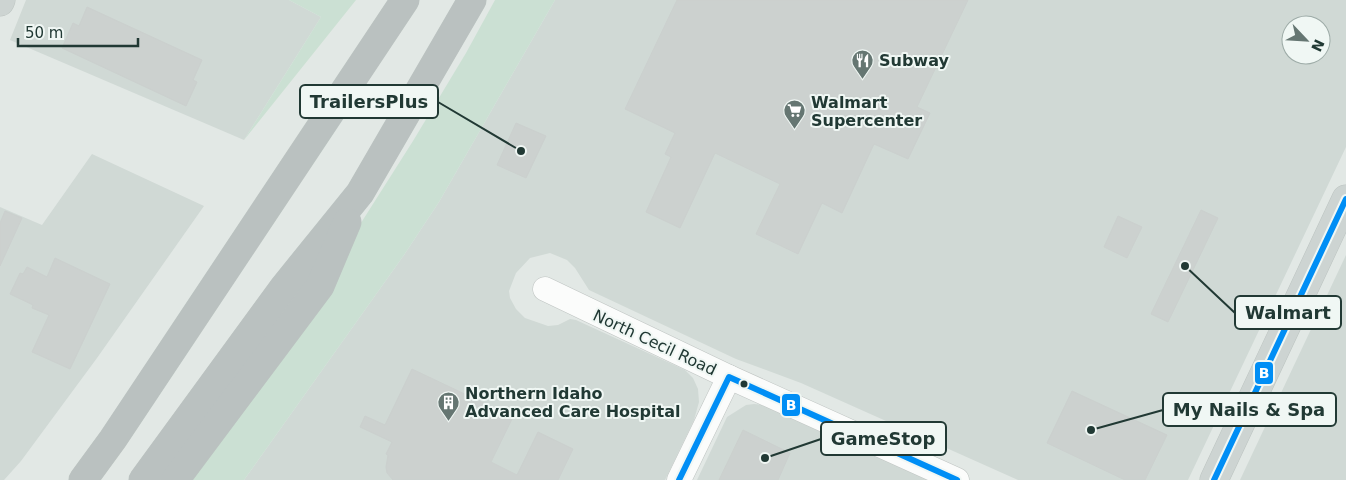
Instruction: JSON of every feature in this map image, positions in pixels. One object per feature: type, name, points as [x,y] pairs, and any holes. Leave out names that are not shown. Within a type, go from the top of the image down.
[{"type":"highway","points":[[83,480],[113,439],[405,0]]},
{"type":"highway","points":[[176,480],[320,286],[360,194],[472,0]]},
{"type":"highway","points":[[143,480],[284,287],[360,194]]},
{"type":"highway","points":[[75,480],[113,439]]},
{"type":"main road","points":[[1214,480],[1346,199]]},
{"type":"street","name":"North Cecil Road","points":[[545,289],[729,377],[957,480]]},
{"type":"street","points":[[680,480],[729,377]]},
{"type":"shaded area","points":[[26,0],[289,0],[321,17],[244,140],[10,40]]},
{"type":"shaded area","points":[[555,0],[1346,0],[1346,147],[1188,480],[1018,480],[801,383],[736,359],[589,290],[575,268],[567,260],[550,253],[530,258],[516,273],[509,291],[510,298],[516,309],[525,318],[548,326],[558,325],[570,319],[576,320],[685,370],[693,378],[698,389],[699,402],[694,420],[665,480],[244,480],[404,255],[439,202]]},
{"type":"shaded area","points":[[92,154],[204,206],[97,358],[21,461],[4,480],[0,480],[0,207],[42,225]]},
{"type":"shaded area","points":[[1346,255],[1346,480],[1240,480]]},
{"type":"shaded area","points":[[746,405],[764,405],[928,480],[697,480],[727,417]]},
{"type":"green space","points":[[289,0],[356,0],[244,140],[321,17]]},
{"type":"green space","points":[[495,0],[555,0],[439,202],[404,255],[244,480],[192,480],[293,330],[413,141],[466,53]]},
{"type":"building","name":"Walmart Supercenter","points":[[677,0],[968,0],[917,107],[930,113],[908,159],[874,144],[842,213],[822,203],[798,254],[756,234],[780,184],[715,153],[680,228],[646,212],[671,157],[665,154],[675,133],[625,109]]},
{"type":"building","points":[[87,7],[202,60],[193,80],[197,82],[186,106],[62,48],[73,23],[79,26]]},
{"type":"building","points":[[516,123],[546,136],[526,178],[497,165]]},
{"type":"building","points":[[1201,210],[1218,218],[1168,322],[1151,314]]},
{"type":"building","points":[[5,211],[22,218],[0,266],[0,223]]},
{"type":"building","points":[[1118,216],[1142,227],[1127,258],[1104,247]]},
{"type":"building","points":[[55,258],[110,284],[70,369],[32,352],[49,315],[32,308],[33,305],[10,294],[20,273],[23,274],[27,267],[47,277]]},
{"type":"building","name":"Northern Idaho Advanced Care Hospital","points":[[412,369],[513,417],[491,462],[517,475],[538,432],[573,449],[558,480],[393,480],[387,473],[386,467],[388,455],[386,454],[392,442],[360,427],[365,416],[385,425]]},
{"type":"building","points":[[1072,391],[1167,435],[1145,480],[1125,480],[1047,443]]},
{"type":"building","points":[[743,430],[790,453],[778,480],[719,480]]},
{"type":"transit line","name":"B","points":[[1214,480],[1346,199]]},
{"type":"transit line","name":"B","points":[[679,480],[729,377],[957,480]]},
{"type":"place","name":"Subway","points":[[863,79]]},
{"type":"place","name":"Walmart Supercenter","points":[[795,130]]},
{"type":"place","name":"TrailersPlus","points":[[521,151]]},
{"type":"place","name":"Walmart","points":[[1185,266]]},
{"type":"place","name":"Northern Idaho Advanced Care Hospital","points":[[449,421]]},
{"type":"place","name":"My Nails & Spa","points":[[1091,430]]},
{"type":"place","name":"GameStop","points":[[765,458]]}]
